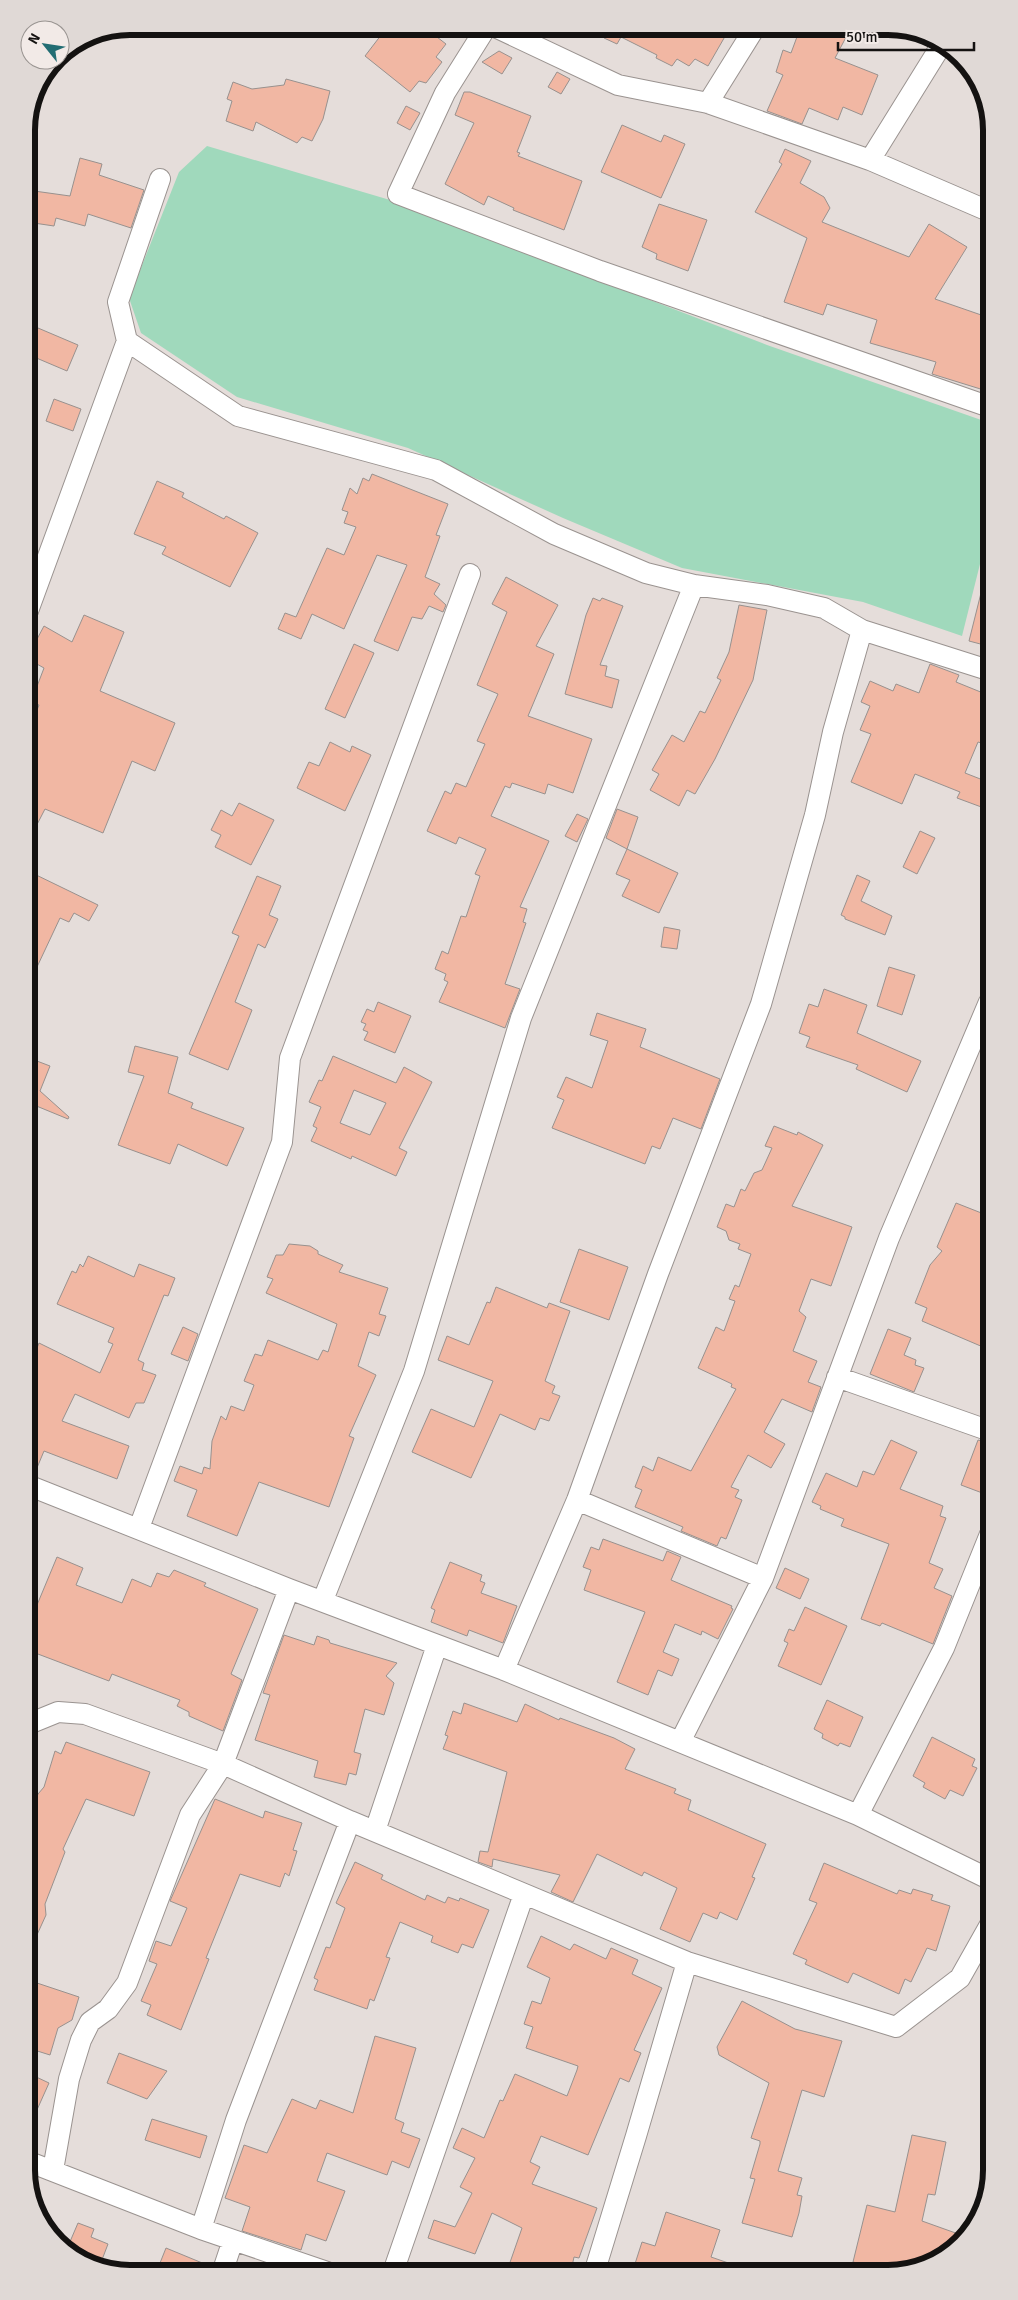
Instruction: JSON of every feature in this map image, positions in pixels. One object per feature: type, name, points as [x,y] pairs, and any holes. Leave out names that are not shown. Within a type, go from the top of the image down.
[{"type":"street","points":[[481,35],[445,93],[398,194],[610,274],[983,405]]},
{"type":"street","points":[[512,35],[618,85],[708,103],[870,160],[983,209]]},
{"type":"street","points":[[708,103],[750,35]]},
{"type":"street","points":[[870,160],[938,50]]},
{"type":"street","points":[[35,592],[127,341],[118,302],[160,179]]},
{"type":"street","points":[[127,341],[238,416],[436,470],[554,534],[646,572],[694,585],[767,595],[824,608],[862,630],[983,668]]},
{"type":"street","points":[[139,1528],[282,1142],[290,1058],[470,574]]},
{"type":"street","points":[[323,1600],[414,1370],[521,1018],[694,585]]},
{"type":"street","points":[[504,1670],[577,1500],[658,1274],[761,1004],[815,815],[833,732],[862,630]]},
{"type":"street","points":[[680,1742],[763,1578],[889,1238],[983,1016]]},
{"type":"street","points":[[837,1377],[983,1429]]},
{"type":"street","points":[[35,1488],[289,1589],[323,1600],[504,1670],[680,1742],[858,1815],[983,1876]]},
{"type":"street","points":[[577,1500],[763,1578]]},
{"type":"street","points":[[858,1815],[944,1648],[983,1551]]},
{"type":"street","points":[[53,2170],[69,2079],[80,2040],[90,2022],[108,2009],[127,1983],[190,1815],[223,1764],[289,1589]]},
{"type":"street","points":[[376,1831],[437,1645]]},
{"type":"street","points":[[35,1721],[58,1712],[85,1714],[223,1764],[350,1821],[687,1962],[896,2027],[960,1978],[983,1937]]},
{"type":"street","points":[[201,2229],[236,2120],[350,1821]]},
{"type":"street","points":[[395,2265],[524,1894]]},
{"type":"street","points":[[596,2265],[687,1962]]},
{"type":"street","points":[[35,2163],[201,2229],[306,2265]]},
{"type":"street","points":[[225,2265],[233,2240]]},
{"type":"green space","points":[[207,146],[390,200],[767,345],[983,421],[983,552],[962,636],[863,602],[682,568],[563,518],[408,448],[237,397],[141,333],[129,298],[179,172]]},
{"type":"building","points":[[381,35],[439,35],[437,37],[446,44],[436,57],[442,62],[426,83],[419,81],[410,92],[365,56]]},
{"type":"building","points":[[606,35],[726,35],[708,66],[695,59],[689,66],[677,59],[672,66],[656,58],[657,55],[621,37],[617,44],[604,38]]},
{"type":"building","points":[[798,35],[847,35],[835,58],[878,75],[862,115],[843,107],[838,120],[809,108],[802,124],[767,111],[783,75],[776,72],[783,50],[791,53]]},
{"type":"building","points":[[499,51],[512,58],[502,74],[482,62]]},
{"type":"building","points":[[557,72],[570,79],[561,94],[548,87]]},
{"type":"building","points":[[286,79],[330,91],[323,119],[312,141],[302,137],[297,143],[256,122],[253,131],[226,121],[232,101],[227,99],[233,82],[252,89],[284,85]]},
{"type":"building","points":[[464,92],[470,92],[531,116],[517,152],[520,153],[518,156],[582,181],[564,230],[513,210],[514,208],[488,196],[484,205],[445,184],[474,123],[455,115]]},
{"type":"building","points":[[406,106],[420,113],[410,130],[397,123]]},
{"type":"building","points":[[622,125],[661,142],[664,135],[685,144],[661,198],[601,172]]},
{"type":"building","points":[[785,149],[811,161],[800,183],[824,197],[830,208],[822,222],[909,257],[929,224],[967,247],[935,299],[983,316],[983,390],[932,374],[936,362],[870,343],[877,320],[827,304],[823,315],[784,302],[807,238],[755,212],[782,164],[779,162]]},
{"type":"building","points":[[80,158],[102,164],[99,175],[144,190],[131,228],[88,214],[85,226],[56,218],[54,226],[35,223],[35,191],[70,196]]},
{"type":"building","points":[[659,204],[707,220],[688,271],[656,259],[657,254],[642,247]]},
{"type":"building","points":[[38,328],[78,345],[67,371],[35,357],[35,329]]},
{"type":"building","points":[[54,399],[81,409],[73,431],[46,421]]},
{"type":"building","points":[[372,474],[448,504],[436,535],[440,536],[425,577],[440,584],[434,594],[446,605],[443,612],[429,606],[422,619],[412,617],[398,651],[374,641],[407,565],[377,555],[344,629],[312,614],[301,639],[278,629],[285,613],[296,617],[327,548],[344,555],[356,527],[344,523],[348,512],[342,510],[350,488],[357,494],[363,478],[369,481]]},
{"type":"building","points":[[157,481],[184,493],[182,497],[224,519],[226,516],[258,533],[230,587],[162,554],[166,547],[134,534]]},
{"type":"building","points":[[506,577],[558,605],[536,646],[554,654],[528,716],[592,739],[573,793],[548,784],[545,794],[512,783],[510,788],[505,786],[491,816],[549,841],[520,907],[527,909],[523,922],[526,923],[505,984],[520,989],[505,1028],[439,1002],[448,982],[444,980],[446,974],[435,969],[442,951],[448,954],[461,916],[466,917],[480,876],[475,874],[486,849],[459,837],[456,844],[427,831],[445,791],[451,794],[456,783],[466,787],[485,744],[477,741],[498,694],[477,685],[507,612],[492,604]]},
{"type":"building","points":[[982,589],[983,589],[983,645],[969,641]]},
{"type":"building","points":[[593,598],[600,601],[602,598],[623,606],[600,665],[607,666],[605,676],[619,680],[612,708],[565,694],[586,615]]},
{"type":"building","points":[[739,605],[767,610],[753,680],[715,759],[695,794],[687,790],[679,806],[650,790],[659,774],[652,770],[672,735],[684,742],[700,711],[705,713],[721,680],[717,678],[729,652]]},
{"type":"building","points":[[84,615],[124,632],[100,691],[175,723],[155,771],[132,761],[103,833],[45,809],[35,828],[35,715],[39,705],[35,704],[35,692],[44,668],[35,663],[35,643],[44,626],[72,642]]},
{"type":"building","points":[[354,644],[374,653],[345,718],[325,709]]},
{"type":"building","points":[[930,664],[959,675],[956,682],[983,693],[983,744],[978,742],[965,773],[983,780],[983,808],[957,798],[960,792],[915,774],[902,804],[851,782],[871,734],[860,730],[870,706],[861,702],[870,681],[893,691],[896,684],[919,693]]},
{"type":"building","points":[[330,742],[350,752],[352,746],[371,755],[345,811],[297,788],[309,762],[319,766]]},
{"type":"building","points":[[239,803],[274,820],[251,865],[215,847],[221,835],[211,830],[221,810],[232,816]]},
{"type":"building","points":[[617,809],[638,817],[627,849],[606,838]]},
{"type":"building","points":[[577,814],[588,819],[577,842],[565,836]]},
{"type":"building","points":[[920,831],[935,838],[917,874],[903,867]]},
{"type":"building","points":[[627,849],[678,873],[659,913],[622,896],[630,880],[616,874]]},
{"type":"building","points":[[35,874],[98,905],[89,921],[74,913],[69,922],[60,918],[35,971]]},
{"type":"building","points":[[857,875],[870,881],[861,901],[892,916],[885,935],[845,919],[841,915]]},
{"type":"building","points":[[257,876],[281,886],[269,915],[278,919],[265,948],[258,944],[235,1002],[252,1010],[228,1070],[189,1054],[239,936],[232,933]]},
{"type":"building","points":[[664,927],[680,930],[677,949],[661,947]]},
{"type":"building","points":[[889,967],[915,975],[902,1015],[877,1006]]},
{"type":"building","points":[[824,989],[867,1005],[857,1033],[921,1061],[907,1092],[856,1069],[858,1065],[806,1047],[810,1037],[799,1033],[809,1004],[818,1007]]},
{"type":"building","points":[[378,1002],[411,1016],[395,1053],[364,1040],[368,1032],[363,1030],[366,1024],[361,1022],[367,1009],[374,1012]]},
{"type":"building","points":[[597,1013],[646,1029],[640,1047],[720,1079],[701,1129],[673,1118],[660,1149],[652,1146],[645,1164],[552,1128],[564,1100],[557,1097],[566,1077],[592,1088],[608,1041],[590,1035]]},
{"type":"building","points":[[135,1046],[178,1057],[168,1093],[193,1103],[191,1108],[244,1128],[227,1166],[178,1144],[170,1164],[118,1145],[144,1076],[128,1072]]},
{"type":"building","points":[[333,1056],[396,1083],[404,1067],[432,1082],[399,1148],[407,1152],[396,1176],[352,1156],[351,1159],[311,1141],[317,1128],[313,1126],[321,1107],[309,1102],[319,1080],[322,1081]],"holes":[[[354,1090],[386,1103],[370,1135],[340,1123]]]},
{"type":"building","points":[[35,1060],[50,1066],[40,1091],[69,1117],[68,1119],[35,1105]]},
{"type":"building","points":[[774,1126],[797,1135],[798,1132],[823,1145],[792,1206],[852,1227],[831,1286],[811,1279],[799,1311],[806,1317],[793,1351],[817,1361],[808,1382],[821,1387],[812,1412],[782,1399],[764,1432],[785,1444],[771,1468],[748,1455],[731,1487],[739,1490],[735,1497],[742,1500],[726,1539],[721,1537],[717,1546],[681,1531],[683,1527],[635,1507],[642,1490],[635,1487],[643,1466],[653,1471],[658,1457],[691,1471],[736,1389],[731,1387],[732,1384],[698,1368],[716,1327],[724,1331],[735,1301],[729,1299],[735,1285],[739,1287],[751,1254],[738,1249],[740,1244],[729,1240],[726,1231],[717,1227],[726,1204],[734,1207],[741,1189],[745,1191],[754,1173],[762,1170],[772,1148],[765,1146]]},
{"type":"building","points":[[956,1203],[983,1214],[983,1347],[922,1321],[927,1308],[915,1303],[930,1265],[942,1251],[937,1247]]},
{"type":"building","points":[[289,1244],[310,1246],[318,1251],[318,1254],[343,1265],[339,1272],[388,1288],[379,1314],[386,1316],[379,1336],[369,1332],[358,1366],[376,1375],[349,1436],[354,1438],[329,1507],[259,1482],[237,1536],[187,1516],[197,1490],[174,1481],[180,1466],[202,1474],[204,1467],[210,1469],[212,1441],[221,1416],[226,1420],[231,1406],[244,1411],[254,1385],[244,1381],[255,1354],[262,1356],[268,1340],[318,1360],[323,1350],[328,1352],[337,1324],[266,1293],[273,1279],[267,1277],[276,1255],[283,1255]]},
{"type":"building","points":[[579,1249],[628,1267],[609,1320],[560,1302]]},
{"type":"building","points":[[88,1256],[134,1277],[139,1264],[175,1278],[168,1296],[164,1295],[138,1360],[144,1363],[142,1370],[156,1375],[144,1403],[136,1403],[129,1418],[75,1394],[62,1421],[129,1446],[117,1479],[44,1451],[35,1473],[35,1353],[39,1343],[100,1373],[113,1344],[108,1342],[114,1328],[57,1304],[72,1271],[76,1273],[80,1264],[83,1267]]},
{"type":"building","points":[[496,1287],[547,1308],[549,1303],[570,1311],[545,1381],[555,1386],[552,1393],[560,1396],[549,1421],[540,1418],[535,1430],[500,1414],[471,1478],[412,1452],[431,1409],[474,1427],[493,1381],[438,1360],[447,1336],[469,1345],[487,1302],[490,1303]]},
{"type":"building","points":[[183,1327],[198,1334],[188,1361],[171,1354]]},
{"type":"building","points":[[888,1329],[911,1338],[904,1355],[916,1360],[915,1365],[924,1368],[914,1392],[870,1374]]},
{"type":"building","points":[[891,1440],[917,1452],[900,1489],[943,1506],[940,1516],[946,1518],[929,1563],[943,1569],[934,1588],[952,1596],[933,1644],[882,1623],[880,1626],[861,1619],[889,1544],[841,1526],[844,1519],[820,1509],[821,1506],[812,1502],[826,1473],[857,1487],[863,1471],[874,1475]]},
{"type":"building","points":[[978,1440],[983,1441],[983,1493],[961,1485]]},
{"type":"building","points":[[603,1539],[663,1561],[667,1551],[681,1557],[671,1580],[732,1606],[731,1608],[733,1609],[718,1639],[702,1631],[701,1635],[675,1624],[663,1652],[679,1659],[672,1676],[658,1670],[648,1695],[617,1682],[645,1612],[584,1590],[591,1570],[583,1567],[591,1547],[599,1550]]},
{"type":"building","points":[[57,1557],[83,1568],[76,1585],[122,1603],[132,1579],[151,1587],[157,1573],[169,1577],[174,1570],[206,1583],[204,1586],[258,1609],[231,1674],[242,1680],[223,1731],[189,1716],[189,1712],[177,1706],[180,1700],[112,1674],[109,1681],[35,1653],[35,1604],[37,1605]]},
{"type":"building","points":[[450,1562],[482,1575],[480,1581],[485,1583],[481,1593],[517,1606],[503,1643],[469,1630],[467,1636],[431,1622],[435,1610],[431,1608]]},
{"type":"building","points":[[785,1568],[809,1579],[800,1599],[776,1588]]},
{"type":"building","points":[[805,1607],[847,1626],[821,1685],[778,1666],[788,1643],[784,1641],[789,1629],[794,1631]]},
{"type":"building","points":[[284,1635],[314,1645],[317,1636],[329,1640],[330,1643],[397,1663],[386,1676],[394,1683],[384,1715],[365,1709],[354,1752],[361,1754],[356,1775],[349,1773],[346,1785],[314,1777],[318,1761],[255,1740],[270,1695],[263,1693]]},
{"type":"building","points":[[827,1700],[863,1717],[850,1747],[840,1743],[838,1746],[822,1738],[823,1734],[814,1729]]},
{"type":"building","points":[[464,1703],[517,1722],[525,1704],[559,1720],[560,1718],[614,1738],[635,1749],[625,1769],[676,1789],[674,1793],[691,1800],[688,1810],[766,1844],[752,1877],[755,1878],[737,1920],[720,1912],[717,1919],[703,1913],[690,1942],[660,1929],[677,1888],[644,1872],[642,1876],[597,1854],[573,1902],[551,1892],[560,1875],[493,1859],[492,1867],[478,1862],[480,1851],[488,1852],[507,1772],[443,1749],[448,1736],[445,1735],[453,1711],[461,1714]]},
{"type":"building","points":[[932,1737],[975,1759],[972,1766],[977,1768],[963,1796],[950,1790],[945,1799],[923,1787],[925,1783],[913,1776]]},
{"type":"building","points":[[66,1742],[150,1772],[134,1816],[86,1799],[63,1849],[65,1852],[45,1904],[46,1915],[35,1939],[35,1802],[38,1794],[44,1787],[55,1751],[61,1754]]},
{"type":"building","points":[[215,1799],[263,1818],[265,1811],[302,1823],[293,1850],[297,1851],[289,1876],[285,1873],[280,1887],[240,1874],[206,1958],[209,1959],[181,2030],[147,2015],[151,2005],[141,2001],[157,1964],[149,1961],[156,1941],[171,1946],[187,1908],[170,1901]]},
{"type":"building","points":[[355,1862],[383,1875],[381,1879],[425,1900],[427,1895],[445,1903],[448,1897],[459,1901],[460,1898],[489,1910],[473,1948],[462,1944],[458,1953],[431,1942],[433,1936],[400,1922],[386,1957],[390,1958],[374,2001],[370,1999],[367,2009],[314,1990],[318,1980],[314,1978],[326,1947],[330,1948],[345,1908],[336,1903]]},
{"type":"building","points":[[824,1863],[897,1894],[899,1890],[911,1894],[913,1889],[933,1895],[931,1900],[950,1906],[936,1951],[927,1948],[911,1982],[905,1979],[899,1994],[853,1973],[848,1983],[805,1964],[807,1960],[793,1954],[817,1903],[809,1900]]},
{"type":"building","points":[[541,1936],[570,1950],[574,1944],[606,1959],[611,1948],[638,1960],[632,1974],[662,1988],[634,2050],[641,2053],[629,2082],[620,2078],[588,2155],[541,2136],[530,2162],[540,2167],[532,2184],[597,2208],[579,2258],[574,2257],[572,2265],[509,2265],[522,2228],[492,2213],[475,2254],[428,2238],[434,2220],[455,2227],[472,2193],[460,2187],[475,2158],[453,2148],[462,2128],[484,2138],[500,2100],[503,2101],[515,2074],[567,2096],[577,2070],[578,2066],[526,2048],[533,2027],[524,2024],[532,2001],[541,2004],[550,1978],[527,1967]]},
{"type":"building","points":[[35,1982],[79,1997],[72,2020],[58,2028],[50,2055],[35,2050]]},
{"type":"building","points":[[742,2001],[795,2029],[842,2041],[824,2097],[802,2090],[778,2171],[802,2178],[797,2195],[802,2196],[792,2237],[742,2223],[755,2179],[750,2178],[760,2144],[760,2141],[751,2138],[769,2083],[719,2055],[717,2047]]},
{"type":"building","points":[[375,2036],[416,2048],[395,2119],[404,2123],[401,2132],[420,2139],[409,2168],[392,2161],[387,2175],[327,2153],[317,2181],[345,2191],[326,2241],[306,2234],[301,2250],[242,2231],[250,2207],[225,2198],[244,2145],[267,2153],[292,2099],[316,2109],[320,2100],[353,2113]]},
{"type":"building","points":[[119,2053],[167,2071],[147,2099],[107,2083]]},
{"type":"building","points":[[35,2076],[49,2083],[35,2114]]},
{"type":"building","points":[[152,2119],[207,2136],[200,2158],[145,2140]]},
{"type":"building","points":[[912,2135],[946,2142],[935,2195],[928,2194],[922,2221],[958,2234],[936,2252],[913,2262],[865,2265],[853,2262],[867,2205],[895,2212]]},
{"type":"building","points":[[666,2212],[720,2230],[711,2257],[734,2265],[635,2265],[642,2242],[655,2246]]},
{"type":"building","points":[[78,2223],[94,2229],[91,2237],[108,2244],[102,2261],[82,2252],[70,2243]]},
{"type":"building","points":[[166,2248],[207,2265],[159,2265]]}]
